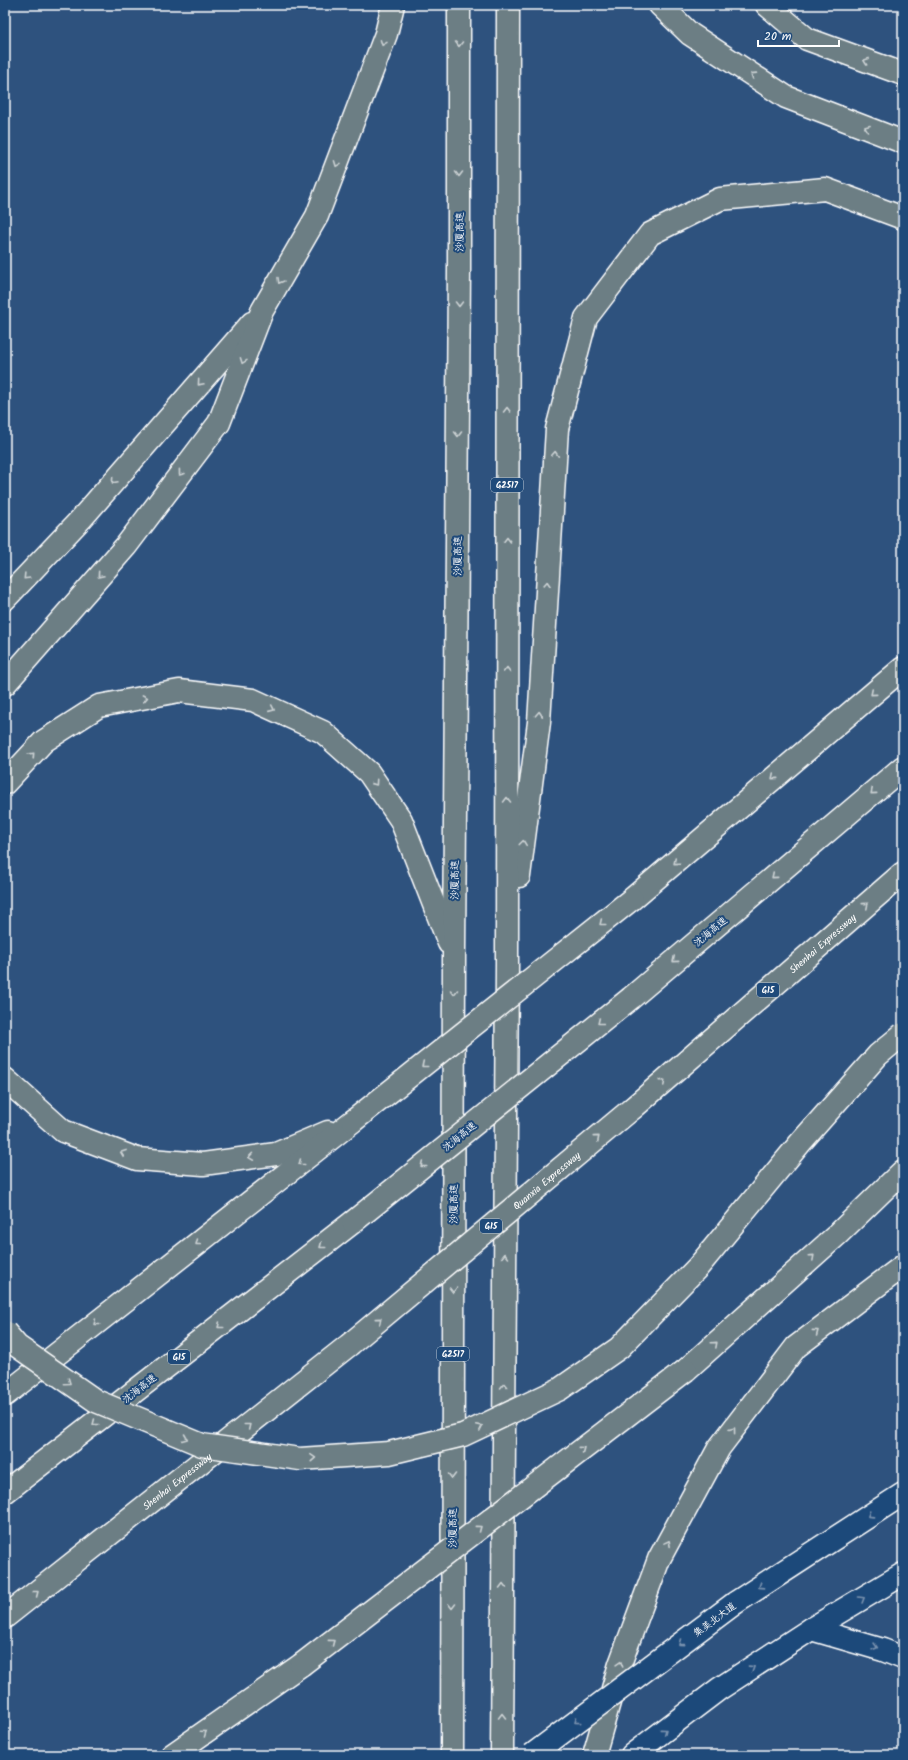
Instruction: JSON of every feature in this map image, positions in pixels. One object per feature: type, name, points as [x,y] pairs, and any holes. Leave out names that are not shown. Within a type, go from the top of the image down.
[{"type":"highway","points":[[5,684],[126,546],[220,423],[262,312],[317,216],[386,34],[393,5]]},
{"type":"highway","name":"沙厦高速","points":[[452,1755],[454,953],[459,269],[459,5]]},
{"type":"highway","name":"G2517","points":[[502,1755],[507,965],[508,5]]},
{"type":"highway","points":[[660,5],[690,34],[786,97],[903,142]]},
{"type":"highway","points":[[767,5],[807,39],[903,74]]},
{"type":"highway","points":[[507,965],[539,722],[557,429],[586,318],[650,234],[720,199],[825,189],[903,218]]},
{"type":"highway","points":[[5,599],[81,519],[262,312]]},
{"type":"highway","points":[[5,1395],[353,1122],[632,899],[903,668]]},
{"type":"highway","points":[[5,784],[44,741],[99,706],[179,691],[253,700],[323,732],[368,773],[401,820],[454,953]]},
{"type":"highway","name":"沈海高速","points":[[5,1492],[353,1222],[631,998],[903,766]]},
{"type":"highway","name":"Shenhai Expressway","points":[[633,1108],[903,873]]},
{"type":"highway","points":[[5,1332],[17,1346],[96,1401],[202,1445],[300,1459],[389,1453],[463,1435],[560,1389],[619,1348],[698,1267],[811,1130],[878,1055],[903,1034]]},
{"type":"highway","points":[[5,1079],[63,1131],[137,1158],[203,1164],[276,1154],[353,1122]]},
{"type":"highway","name":"Quanxia Expressway","points":[[350,1345],[633,1108]]},
{"type":"highway","points":[[172,1755],[301,1665],[686,1370],[837,1235],[903,1171]]},
{"type":"highway","points":[[594,1755],[620,1664],[659,1559],[719,1448],[796,1347],[903,1266]]},
{"type":"highway","name":"Shenhai Expressway","points":[[5,1617],[350,1345]]},
{"type":"main road","name":"集美北大道","points":[[532,1755],[735,1603],[903,1494]]},
{"type":"main road","points":[[632,1755],[719,1689],[810,1629],[903,1574]]},
{"type":"main road","points":[[810,1629],[883,1650],[903,1658]]}]
